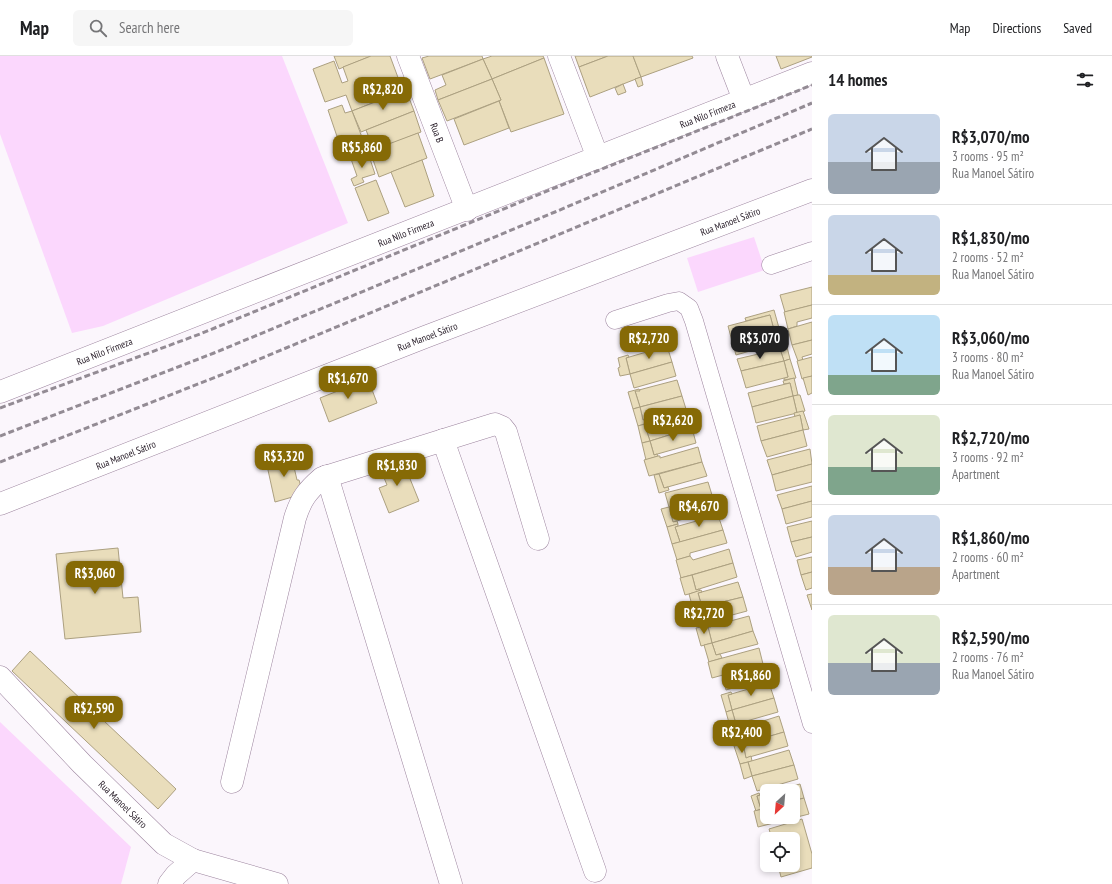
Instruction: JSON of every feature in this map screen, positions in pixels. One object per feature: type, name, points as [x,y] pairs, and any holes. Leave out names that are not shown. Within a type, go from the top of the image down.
[{"type":"street","name":"Rua B","points":[[408,56],[467,210]]},
{"type":"street","points":[[559,56],[598,158]]},
{"type":"street","points":[[727,56],[744,100]]},
{"type":"street","name":"Rua Nilo Firmeza","points":[[0,392],[467,210],[812,73]]},
{"type":"street","name":"Rua Manoel Sátiro","points":[[0,504],[425,337],[812,190]]},
{"type":"street","points":[[232,782],[295,518],[299,505],[309,489],[322,478],[495,424],[502,427],[506,432],[538,539]]},
{"type":"street","points":[[443,440],[595,871]]},
{"type":"street","points":[[327,476],[451,884]]},
{"type":"street","name":"Rua Manoel Sátiro","points":[[0,677],[82,764],[164,844],[193,860],[277,884]]},
{"type":"street","points":[[169,884],[176,875],[193,860]]},
{"type":"lane","points":[[771,265],[812,252]]},
{"type":"lane","points":[[616,320],[668,303],[679,301],[689,308],[812,724]]},
{"type":"shaded area","points":[[0,56],[282,56],[348,223],[103,326],[72,333],[0,134]]},
{"type":"shaded area","points":[[754,237],[765,270],[698,292],[687,258]]},
{"type":"shaded area","points":[[0,722],[131,847],[121,884],[0,884]]},
{"type":"building","points":[[334,56],[371,56],[339,69]]},
{"type":"building","points":[[371,56],[390,56],[403,91],[352,111],[346,95],[325,102],[313,69],[334,61],[342,83],[348,81],[343,67]]},
{"type":"building","points":[[429,56],[482,56],[483,59],[430,79],[422,58]]},
{"type":"building","points":[[492,56],[543,56],[544,58],[492,79],[483,59]]},
{"type":"building","points":[[575,56],[608,56],[579,67]]},
{"type":"building","points":[[608,56],[633,56],[641,77],[590,97],[579,67]]},
{"type":"building","points":[[633,56],[692,56],[693,58],[641,77]]},
{"type":"building","points":[[776,56],[812,56],[812,57],[781,69]]},
{"type":"building","points":[[544,58],[564,114],[511,132],[499,101],[501,100],[492,79]]},
{"type":"building","points":[[483,59],[492,79],[438,100],[435,90],[446,85],[442,75]]},
{"type":"building","points":[[641,77],[643,85],[638,87],[635,79]]},
{"type":"building","points":[[492,79],[501,100],[447,121],[438,100]]},
{"type":"building","points":[[623,84],[626,92],[618,95],[615,88]]},
{"type":"building","points":[[406,90],[414,111],[361,132],[352,111]]},
{"type":"building","points":[[499,101],[509,128],[464,145],[454,119]]},
{"type":"building","points":[[342,105],[345,113],[352,111],[368,153],[349,159],[348,156],[344,157],[328,110]]},
{"type":"building","points":[[414,111],[421,132],[368,153],[362,138],[368,135],[366,130]]},
{"type":"building","points":[[418,133],[427,158],[379,177],[370,151]]},
{"type":"building","points":[[368,153],[375,174],[362,178],[364,182],[354,186],[351,179],[357,176],[351,159]]},
{"type":"building","points":[[422,160],[434,196],[405,207],[391,172]]},
{"type":"building","points":[[376,180],[389,213],[368,221],[355,188]]},
{"type":"building","points":[[812,287],[812,305],[785,312],[780,295]]},
{"type":"building","points":[[812,305],[812,318],[797,322],[797,326],[788,329],[784,312]]},
{"type":"building","points":[[774,310],[779,328],[774,330],[770,315],[746,321],[745,318]]},
{"type":"building","points":[[770,315],[774,330],[732,341],[728,326]]},
{"type":"building","points":[[812,322],[812,340],[792,345],[788,329]]},
{"type":"building","points":[[781,328],[786,343],[773,347],[773,345],[778,343],[774,330]]},
{"type":"building","points":[[774,330],[778,343],[736,355],[732,341]]},
{"type":"building","points":[[812,340],[812,354],[802,357],[803,360],[798,361],[792,345]]},
{"type":"building","points":[[786,343],[790,359],[784,361],[780,349],[774,351],[773,347]]},
{"type":"building","points":[[667,346],[672,362],[630,374],[626,358]]},
{"type":"building","points":[[780,349],[784,361],[741,371],[737,359]]},
{"type":"building","points":[[628,355],[629,357],[626,358],[630,374],[620,376],[618,358]]},
{"type":"building","points":[[812,357],[812,376],[802,379],[797,361]]},
{"type":"building","points":[[790,359],[796,378],[784,380],[784,378],[788,377],[784,361]]},
{"type":"building","points":[[784,361],[788,377],[746,388],[741,371]]},
{"type":"building","points":[[672,362],[676,376],[634,388],[630,374]]},
{"type":"building","points":[[812,376],[812,393],[808,395],[803,378]]},
{"type":"building","points":[[794,378],[798,395],[793,396],[790,383],[784,384],[783,381]]},
{"type":"building","points":[[368,379],[377,403],[329,422],[320,398]]},
{"type":"building","points":[[677,380],[682,396],[640,407],[635,391]]},
{"type":"building","points":[[790,383],[793,396],[752,407],[748,393]]},
{"type":"building","points":[[639,389],[640,391],[635,391],[640,407],[633,409],[628,392]]},
{"type":"building","points":[[800,395],[805,411],[797,413],[793,396]]},
{"type":"building","points":[[682,396],[686,409],[643,420],[640,407]]},
{"type":"building","points":[[793,396],[797,413],[756,423],[752,407]]},
{"type":"building","points":[[640,407],[643,420],[648,419],[648,423],[638,426],[633,409]]},
{"type":"building","points":[[803,411],[809,429],[803,430],[800,415],[795,417],[794,413]]},
{"type":"building","points":[[687,413],[692,428],[650,441],[645,426]]},
{"type":"building","points":[[800,415],[803,430],[761,441],[757,426]]},
{"type":"building","points":[[648,423],[650,425],[645,426],[650,441],[642,443],[638,426]]},
{"type":"building","points":[[692,428],[696,443],[654,455],[650,441]]},
{"type":"building","points":[[803,430],[807,446],[767,457],[761,441]]},
{"type":"building","points":[[650,441],[654,455],[657,454],[658,456],[646,460],[642,443]]},
{"type":"building","points":[[698,447],[702,462],[649,476],[644,460],[658,456],[660,456],[660,458]]},
{"type":"building","points":[[810,449],[812,464],[772,475],[767,460]]},
{"type":"building","points":[[291,454],[297,480],[299,480],[303,494],[275,502],[266,461]]},
{"type":"building","points":[[402,459],[419,501],[389,513],[379,488],[387,485],[380,468]]},
{"type":"building","points":[[702,462],[707,476],[664,488],[659,474]]},
{"type":"building","points":[[812,464],[812,482],[776,491],[772,475]]},
{"type":"building","points":[[659,474],[664,488],[668,487],[669,490],[659,493],[654,475]]},
{"type":"building","points":[[708,482],[712,495],[669,507],[665,493]]},
{"type":"building","points":[[812,486],[812,501],[782,509],[777,495]]},
{"type":"building","points":[[712,495],[716,510],[673,522],[669,507]]},
{"type":"building","points":[[812,501],[812,517],[786,524],[782,509]]},
{"type":"building","points":[[669,507],[673,522],[677,521],[678,524],[667,527],[661,509]]},
{"type":"building","points":[[718,515],[723,530],[680,542],[675,527]]},
{"type":"building","points":[[812,521],[812,537],[791,542],[787,527]]},
{"type":"building","points":[[678,524],[678,526],[675,527],[680,542],[672,544],[667,527]]},
{"type":"building","points":[[723,530],[727,543],[690,553],[690,556],[677,560],[672,544]]},
{"type":"building","points":[[812,537],[812,552],[796,557],[791,542]]},
{"type":"building","points":[[118,548],[123,598],[138,597],[141,632],[65,639],[56,554]]},
{"type":"building","points":[[729,549],[733,563],[681,578],[676,560],[690,556],[693,560]]},
{"type":"building","points":[[812,557],[812,572],[801,575],[797,560]]},
{"type":"building","points":[[733,563],[737,577],[696,590],[692,575]]},
{"type":"building","points":[[812,572],[812,588],[806,590],[801,575]]},
{"type":"building","points":[[692,575],[696,590],[699,589],[700,591],[685,595],[680,578]]},
{"type":"building","points":[[738,582],[743,597],[702,607],[698,593]]},
{"type":"building","points":[[701,590],[702,592],[698,593],[702,607],[693,609],[689,594]]},
{"type":"building","points":[[812,594],[812,610],[807,595]]},
{"type":"building","points":[[743,597],[747,611],[706,622],[702,607]]},
{"type":"building","points":[[702,607],[706,622],[709,622],[710,625],[699,628],[693,609]]},
{"type":"building","points":[[749,616],[753,631],[712,643],[708,627]]},
{"type":"building","points":[[710,625],[711,627],[708,627],[712,643],[701,646],[696,628]]},
{"type":"building","points":[[753,631],[758,644],[716,655],[712,643]]},
{"type":"building","points":[[712,643],[716,655],[720,654],[722,658],[709,662],[704,645]]},
{"type":"building","points":[[759,648],[763,664],[712,678],[708,662]]},
{"type":"building","points":[[30,651],[176,789],[158,809],[12,671]]},
{"type":"building","points":[[763,664],[768,678],[726,690],[722,675]]},
{"type":"building","points":[[769,683],[774,698],[732,710],[728,695]]},
{"type":"building","points":[[731,692],[732,694],[728,695],[732,710],[726,712],[721,695]]},
{"type":"building","points":[[774,698],[778,712],[736,724],[732,710]]},
{"type":"building","points":[[732,710],[736,724],[740,723],[742,727],[731,730],[726,712]]},
{"type":"building","points":[[779,716],[784,732],[743,744],[738,729]]},
{"type":"building","points":[[738,729],[743,744],[736,745],[731,730]]},
{"type":"building","points":[[784,732],[788,746],[746,758],[743,744]]},
{"type":"building","points":[[743,744],[746,758],[751,756],[752,761],[740,764],[734,746]]},
{"type":"building","points":[[789,750],[794,765],[752,776],[748,762]]},
{"type":"building","points":[[748,762],[752,776],[744,779],[740,764]]},
{"type":"building","points":[[794,765],[798,779],[781,784],[760,784],[760,790],[757,791],[752,776]]},
{"type":"building","points":[[800,784],[804,798],[800,799]]},
{"type":"building","points":[[759,793],[760,795],[757,796],[760,809],[756,811],[751,796]]},
{"type":"building","points":[[760,795],[760,806],[757,796]]},
{"type":"building","points":[[804,798],[809,814],[800,816],[800,799]]},
{"type":"building","points":[[760,810],[760,824],[770,824],[758,827],[754,811]]},
{"type":"building","points":[[802,819],[812,854],[812,868],[800,871],[800,832],[770,832],[769,829],[786,824],[800,824],[800,820]]},
{"type":"building","points":[[780,872],[798,872],[781,877]]},
{"type":"railway","points":[[0,408],[200,334],[552,189],[812,85]]},
{"type":"railway","points":[[0,436],[214,353],[555,212],[812,103]]},
{"type":"railway","points":[[0,462],[226,373],[812,129]]}]
